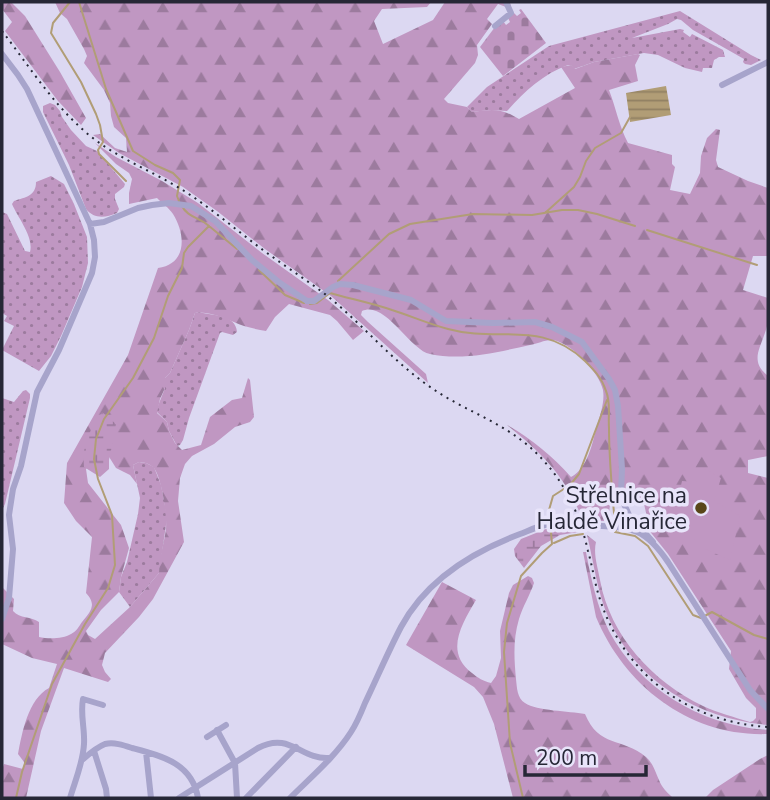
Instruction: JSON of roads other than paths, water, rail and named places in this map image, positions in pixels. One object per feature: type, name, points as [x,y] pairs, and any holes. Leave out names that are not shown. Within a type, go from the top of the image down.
[{"type":"street","points":[[495,26],[511,13],[506,2]]},
{"type":"street","points":[[2,54],[27,89],[90,224],[95,257],[92,273],[59,350],[37,392],[21,466],[13,489],[9,515],[13,549],[9,598],[2,619]]},
{"type":"street","points":[[722,85],[768,62]]},
{"type":"street","points":[[90,224],[104,222],[152,205],[169,203],[191,206],[215,221],[252,260],[307,301],[314,301],[340,284],[353,285],[411,300],[446,321],[535,322],[582,342],[615,390],[622,497],[629,515],[660,550],[751,690],[768,709]]},
{"type":"street","points":[[617,527],[628,521],[629,515]]},
{"type":"street","points":[[290,798],[336,752],[352,731],[402,625],[414,607],[440,579],[465,560],[495,543],[546,525],[566,523],[636,531],[653,542]]},
{"type":"street","points":[[70,798],[82,760],[83,699],[103,705]]},
{"type":"street","points":[[207,737],[226,725]]},
{"type":"street","points":[[217,730],[235,763],[237,798]]},
{"type":"street","points":[[179,798],[270,743],[281,742],[316,757],[330,758]]},
{"type":"street","points":[[82,760],[103,745],[114,743],[146,752],[180,766],[196,787],[198,798]]},
{"type":"street","points":[[246,798],[296,747]]},
{"type":"street","points":[[94,751],[107,798]]},
{"type":"street","points":[[146,752],[151,798]]},
{"type":"street","points":[[316,757],[318,770]]},
{"type":"waterway","points":[[70,2],[53,23],[51,33],[81,82],[96,114],[103,142],[98,150],[99,154],[126,181]]},
{"type":"waterway","points":[[79,2],[106,89],[133,151],[173,173],[180,180],[177,196],[179,201]]},
{"type":"waterway","points":[[545,213],[574,187],[595,148],[621,133],[630,117]]},
{"type":"waterway","points":[[16,798],[22,772],[52,684],[108,588],[115,565],[112,515],[98,479],[94,459],[96,439],[104,419],[133,378],[154,338],[168,296],[182,268],[184,253],[209,226],[187,213],[182,206]]},
{"type":"waterway","points":[[338,281],[389,234],[410,224],[473,214],[532,215],[578,210],[635,226]]},
{"type":"waterway","points":[[209,226],[237,249]]},
{"type":"waterway","points":[[647,230],[757,265]]},
{"type":"waterway","points":[[259,270],[285,295],[304,303]]},
{"type":"waterway","points":[[310,304],[317,303],[330,293],[448,329],[466,333],[536,336],[569,348],[595,371],[608,396],[615,524]]},
{"type":"waterway","points":[[523,798],[510,743],[504,652],[507,623],[521,576],[552,544],[549,510],[553,496],[570,485],[579,474],[607,400]]},
{"type":"waterway","points":[[616,530],[615,532],[635,536],[648,546],[693,615],[701,618],[712,612],[754,635],[768,639]]},
{"type":"waterway","points":[[554,543],[583,534]]},
{"type":"railway","points":[[2,31],[69,117],[91,137],[202,203],[335,302],[426,384],[516,436],[530,447],[559,480],[572,502],[598,593],[609,621],[623,647],[640,669],[661,688],[710,715],[738,723],[768,727]]},
{"type":"place","name":"Střelnice na Haldě Vinařice","points":[[701,508]]}]
